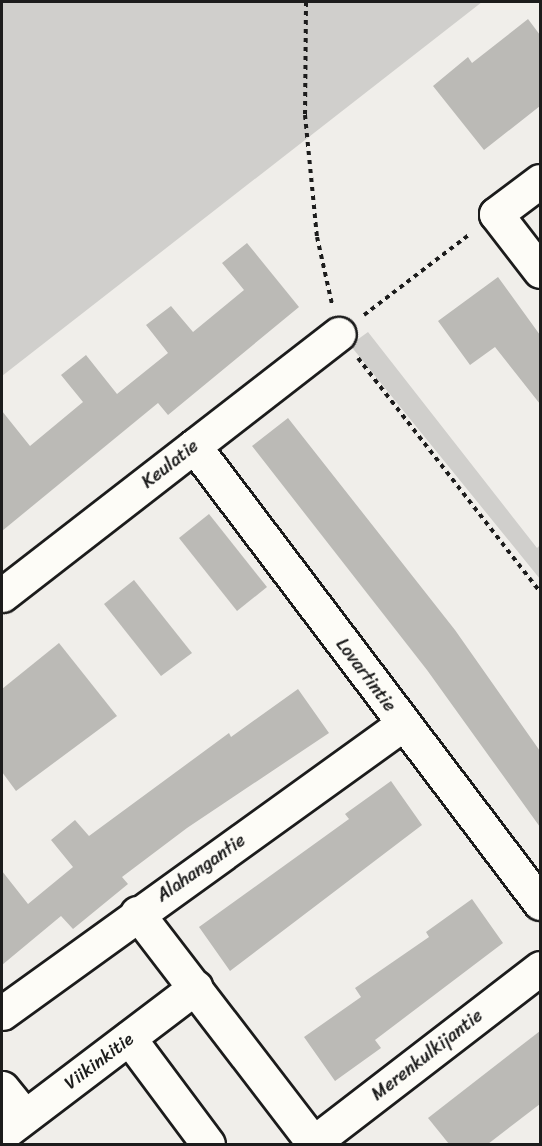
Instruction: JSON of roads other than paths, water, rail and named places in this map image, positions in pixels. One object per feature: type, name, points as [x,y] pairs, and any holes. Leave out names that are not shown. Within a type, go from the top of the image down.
[{"type":"street","points":[[540,181],[496,214],[540,271]]},
{"type":"street","name":"Keulatie","points":[[2,595],[339,334]]},
{"type":"street","name":"Lovartintie","points":[[194,446],[540,903]]},
{"type":"street","name":"Alahangantie","points":[[2,1013],[137,913],[403,724]]},
{"type":"street","points":[[137,913],[196,987],[314,1144]]},
{"type":"street","name":"Merenkulkijantie","points":[[314,1144],[540,968]]},
{"type":"street","name":"Viikinkitie","points":[[13,1125],[196,987]]},
{"type":"street","points":[[129,1038],[208,1144]]},
{"type":"street","points":[[2,1088],[13,1125]]}]
